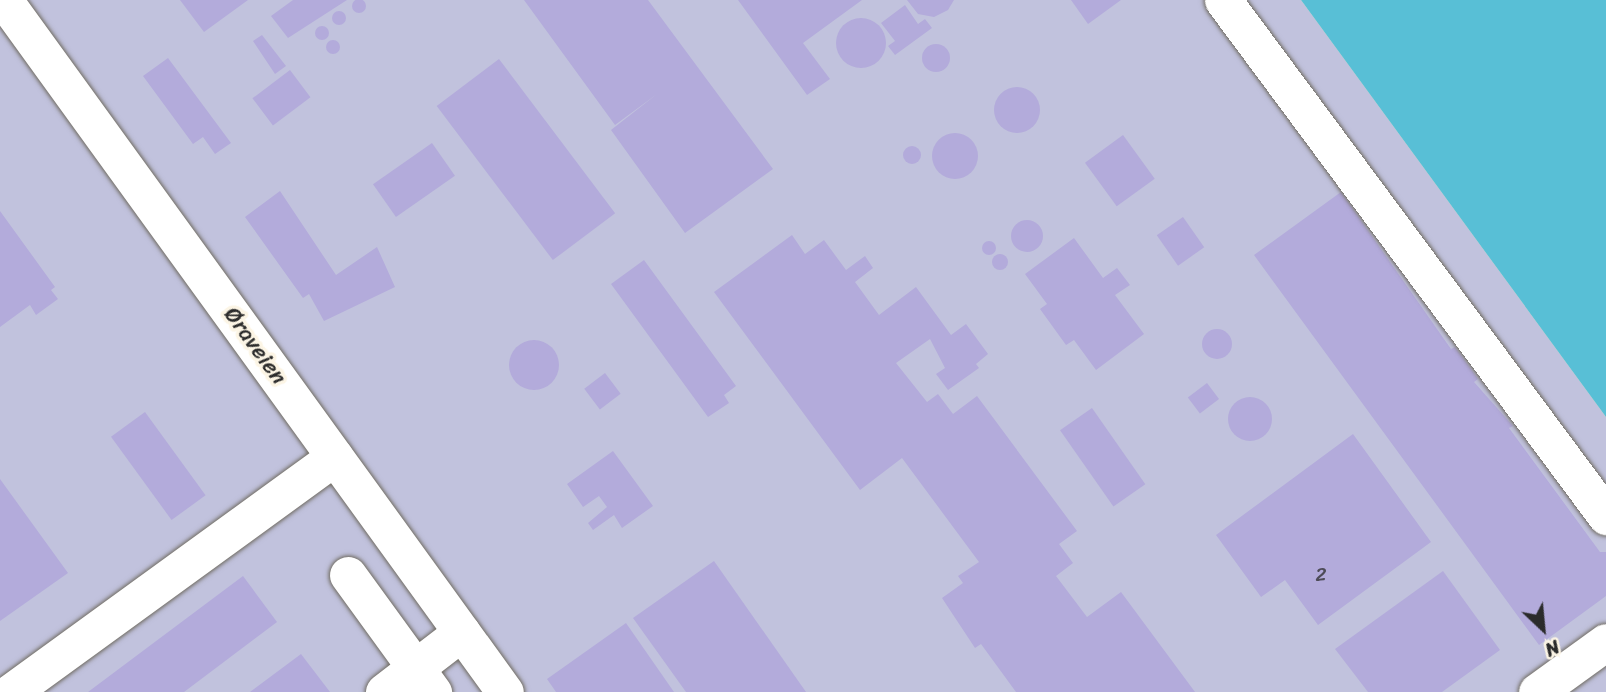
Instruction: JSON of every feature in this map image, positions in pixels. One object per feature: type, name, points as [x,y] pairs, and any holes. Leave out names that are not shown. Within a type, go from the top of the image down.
[{"type":"street","name":"Øraveien","points":[[5,0],[505,692]]},
{"type":"street","points":[[1223,0],[1606,516]]},
{"type":"street","points":[[11,692],[335,457]]},
{"type":"street","points":[[348,575],[424,680]]},
{"type":"street","points":[[384,692],[424,680],[462,632]]},
{"type":"street","points":[[1536,692],[1606,642]]},
{"type":"shaded area","points":[[0,0],[1301,0],[1606,417],[1606,692],[0,692]]},
{"type":"water","points":[[1301,0],[1606,0],[1606,417]]},
{"type":"building","points":[[359,-1],[364,1],[364,11],[359,13],[354,11],[352,6],[354,1]]},
{"type":"building","points":[[180,0],[248,0],[204,32]]},
{"type":"building","points":[[293,0],[347,0],[288,38],[271,16]]},
{"type":"building","points":[[524,0],[648,0],[773,169],[685,233],[611,130],[657,94],[615,125]]},
{"type":"building","points":[[738,0],[862,0],[803,43],[830,79],[807,95]]},
{"type":"building","points":[[907,0],[954,0],[948,10],[934,17],[918,14]]},
{"type":"building","points":[[1071,0],[1121,0],[1088,24]]},
{"type":"building","points":[[905,5],[918,24],[925,19],[932,28],[895,55],[888,46],[895,41],[881,23]]},
{"type":"building","points":[[336,11],[342,11],[346,18],[342,25],[336,25],[332,21],[332,15]]},
{"type":"building","points":[[861,18],[878,26],[886,43],[878,60],[861,68],[844,60],[836,43],[844,26]]},
{"type":"building","points":[[322,26],[327,28],[327,38],[322,40],[317,38],[315,33],[317,28]]},
{"type":"building","points":[[262,35],[286,66],[275,74],[253,41]]},
{"type":"building","points":[[333,40],[338,42],[338,52],[333,54],[328,52],[326,47],[328,42]]},
{"type":"building","points":[[936,44],[946,48],[950,58],[946,68],[936,72],[926,68],[922,58],[926,48]]},
{"type":"building","points":[[168,58],[231,143],[215,154],[203,137],[193,144],[143,76]]},
{"type":"building","points":[[499,59],[615,213],[553,260],[437,106]]},
{"type":"building","points":[[290,70],[310,97],[273,125],[252,98]]},
{"type":"building","points":[[1017,87],[1033,94],[1040,110],[1033,126],[1017,133],[1001,126],[994,110],[1001,94]]},
{"type":"building","points":[[955,133],[971,140],[978,156],[971,172],[955,179],[939,172],[932,156],[939,140]]},
{"type":"building","points":[[1123,135],[1155,179],[1117,206],[1085,163]]},
{"type":"building","points":[[432,143],[455,176],[396,217],[373,184]]},
{"type":"building","points":[[912,146],[918,149],[921,155],[918,161],[912,164],[906,161],[903,155],[906,149]]},
{"type":"building","points":[[280,191],[336,275],[377,247],[395,287],[324,321],[309,294],[303,298],[245,217]]},
{"type":"building","points":[[1341,192],[1451,349],[1455,347],[1478,379],[1474,382],[1513,426],[1509,428],[1600,552],[1606,552],[1606,596],[1539,645],[1254,255]]},
{"type":"building","points":[[0,211],[55,287],[51,290],[58,299],[36,315],[30,305],[0,327]]},
{"type":"building","points":[[1183,217],[1204,247],[1178,266],[1157,235]]},
{"type":"building","points":[[1027,220],[1038,225],[1043,236],[1038,247],[1027,252],[1016,247],[1011,236],[1016,225]]},
{"type":"building","points":[[792,235],[805,254],[824,240],[846,270],[865,256],[873,268],[855,282],[879,315],[916,287],[951,335],[966,324],[988,354],[976,364],[979,368],[948,390],[936,374],[945,368],[930,339],[896,363],[927,402],[938,394],[953,414],[977,396],[1077,531],[1059,544],[1073,563],[1056,576],[1087,617],[1121,592],[1195,692],[1016,692],[981,644],[975,648],[942,598],[963,583],[958,576],[979,562],[902,458],[860,490],[714,292]]},
{"type":"building","points":[[1074,238],[1103,278],[1117,268],[1130,285],[1115,295],[1144,334],[1096,370],[1074,340],[1066,345],[1040,309],[1047,304],[1025,274]]},
{"type":"building","points":[[989,241],[994,243],[994,253],[989,255],[984,253],[982,248],[984,243]]},
{"type":"building","points":[[997,254],[1003,254],[1008,262],[1006,268],[997,270],[992,265],[992,259]]},
{"type":"building","points":[[644,260],[736,386],[724,395],[729,403],[708,417],[611,284]]},
{"type":"building","points":[[1217,329],[1228,333],[1232,344],[1228,355],[1217,359],[1206,355],[1202,344],[1206,333]]},
{"type":"building","points":[[534,340],[551,348],[559,365],[551,382],[534,390],[517,382],[509,365],[517,348]]},
{"type":"building","points":[[605,373],[621,394],[600,409],[584,389]]},
{"type":"building","points":[[1207,383],[1219,399],[1200,413],[1188,397]]},
{"type":"building","points":[[1250,397],[1265,404],[1272,419],[1265,434],[1250,441],[1235,434],[1228,419],[1235,404]]},
{"type":"building","points":[[1092,408],[1145,484],[1113,507],[1060,430]]},
{"type":"building","points":[[145,412],[206,495],[172,520],[111,437]]},
{"type":"building","points":[[1353,434],[1431,542],[1318,625],[1285,580],[1261,597],[1216,535]]},
{"type":"building","points":[[613,451],[653,506],[622,528],[614,515],[593,530],[588,523],[607,507],[599,496],[583,507],[567,484]]},
{"type":"building","points":[[0,479],[68,573],[0,621]]},
{"type":"building","points":[[714,561],[806,692],[686,692],[633,618]]},
{"type":"building","points":[[1443,571],[1500,650],[1442,692],[1368,692],[1335,649]]},
{"type":"building","points":[[243,576],[277,622],[184,692],[88,692]]},
{"type":"building","points":[[626,623],[674,692],[556,692],[547,679]]},
{"type":"building","points":[[301,654],[330,692],[250,692]]}]
